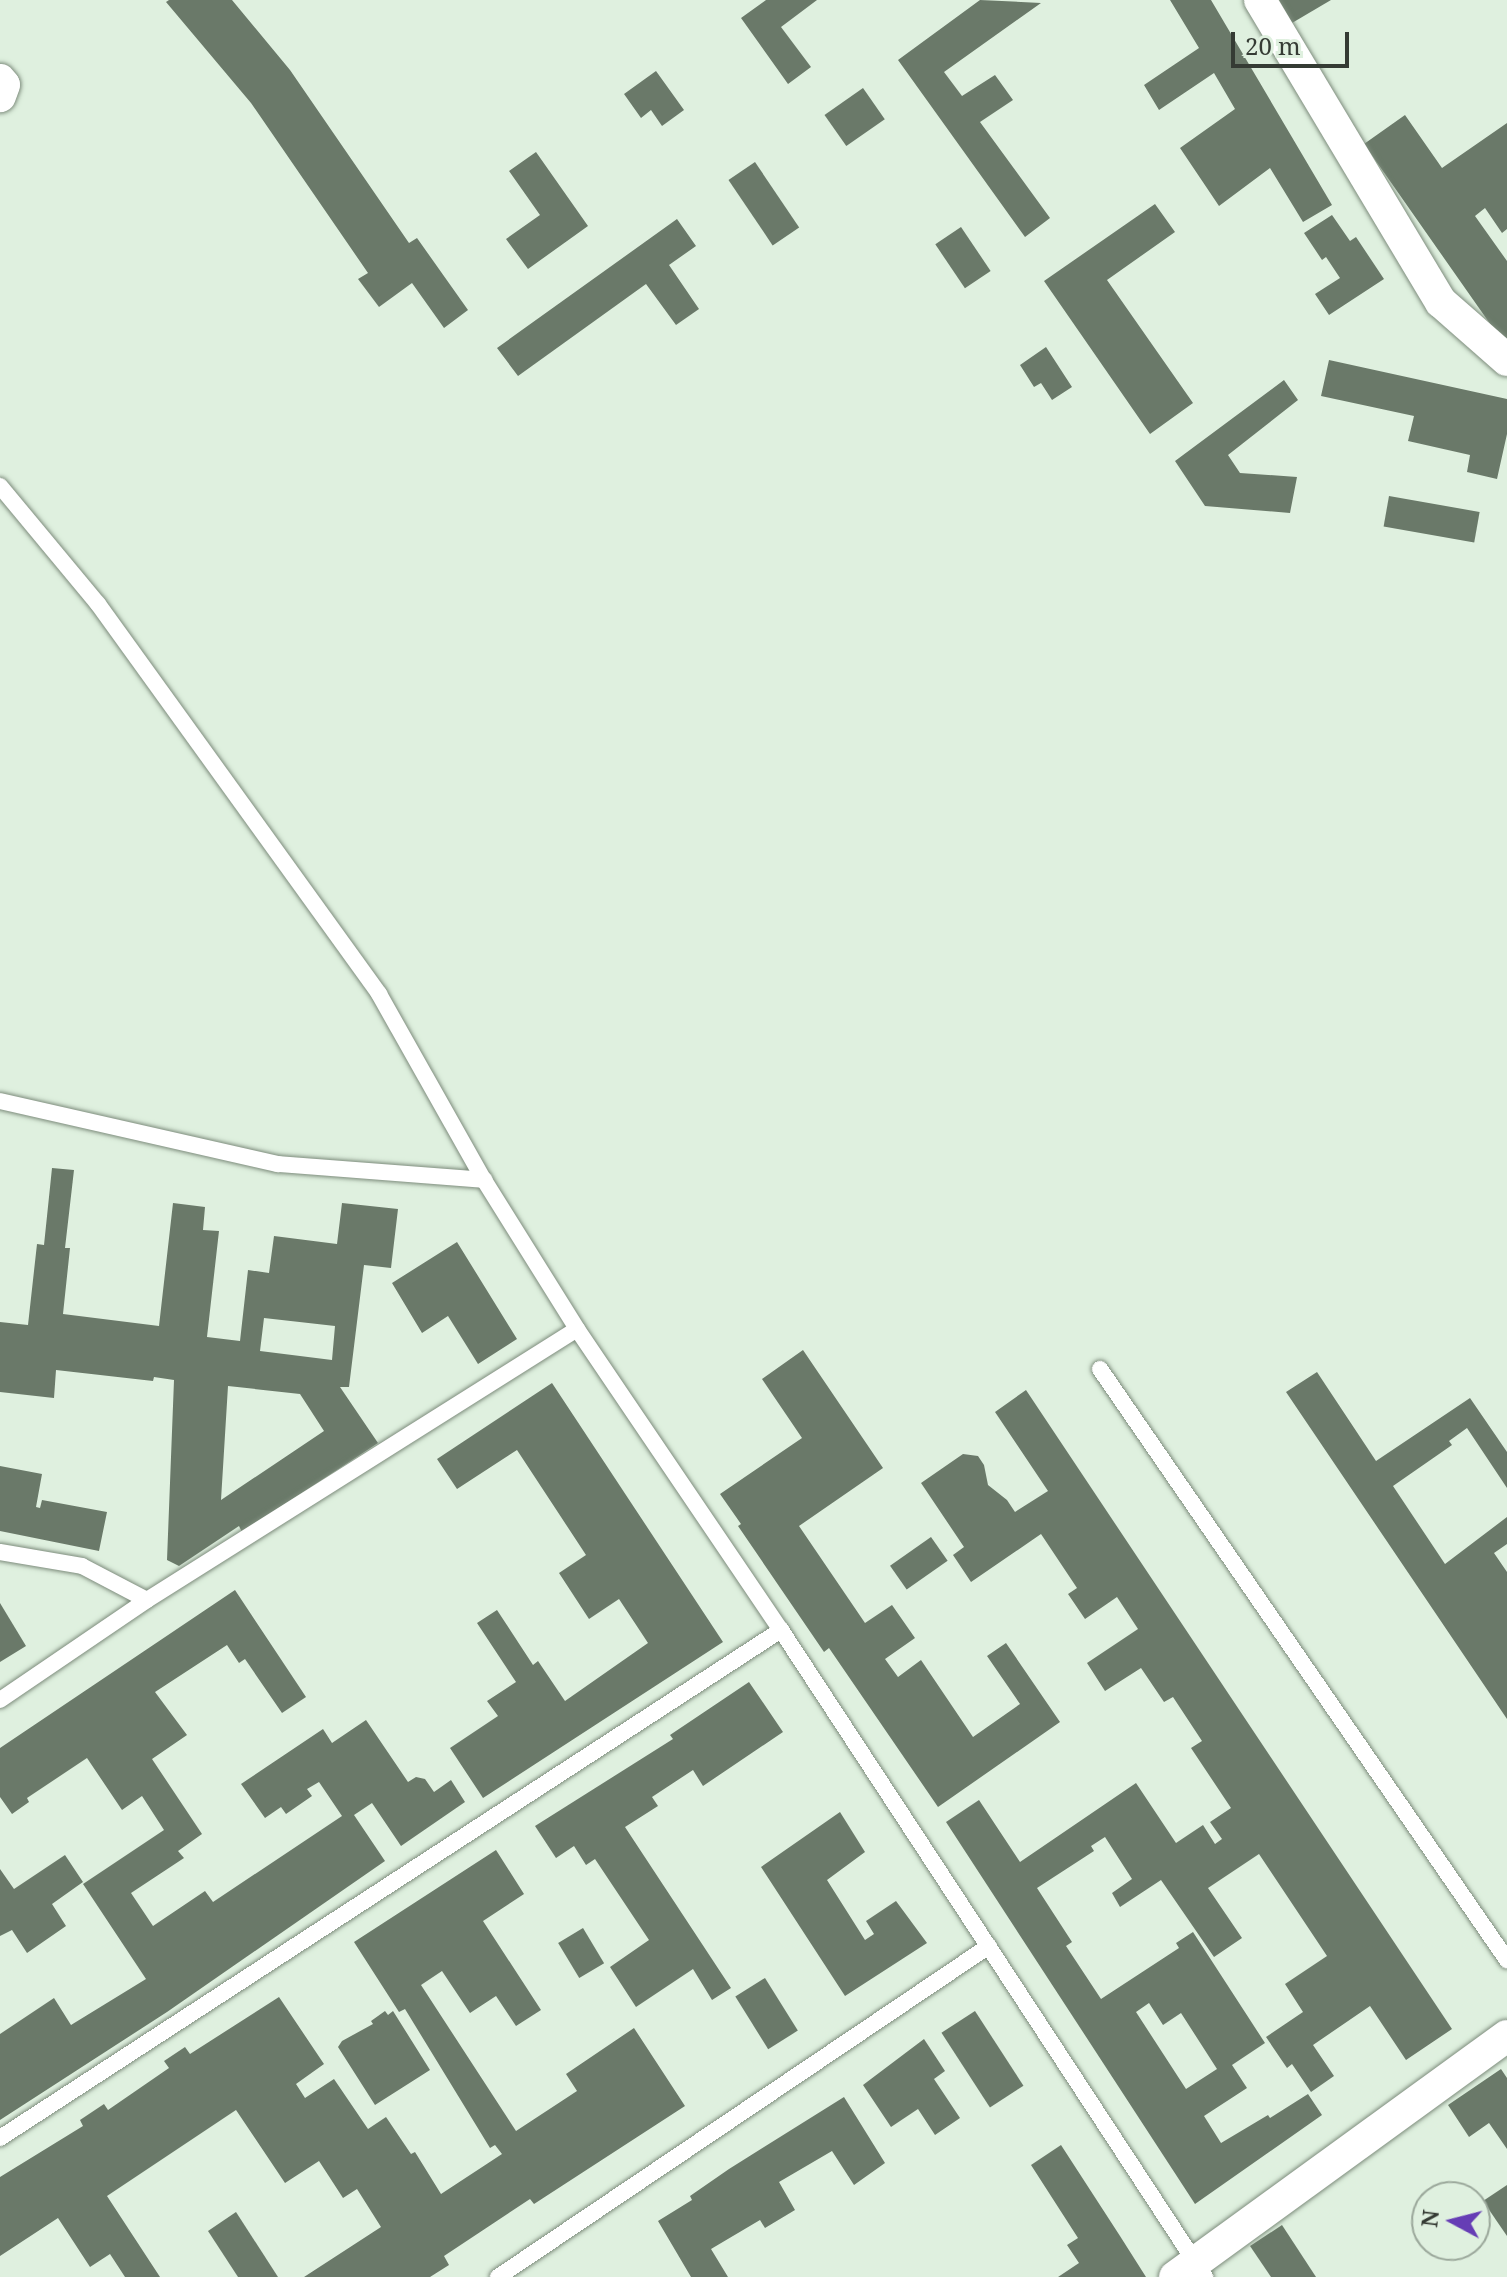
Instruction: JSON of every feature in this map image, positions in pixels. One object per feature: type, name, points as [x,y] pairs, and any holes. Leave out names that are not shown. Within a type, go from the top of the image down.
[{"type":"street","points":[[1260,0],[1441,302],[1507,360]]},
{"type":"street","points":[[0,80],[4,85],[0,96]]},
{"type":"street","points":[[1192,2272],[1507,2036]]},
{"type":"lane","points":[[0,486],[98,604],[379,994],[484,1180],[577,1329],[781,1630],[989,1946],[1192,2272]]},
{"type":"lane","points":[[0,1101],[278,1164],[484,1180]]},
{"type":"lane","points":[[0,1700],[147,1600],[577,1329]]},
{"type":"lane","points":[[1100,1369],[1507,1960]]},
{"type":"lane","points":[[0,1552],[82,1566],[147,1600]]},
{"type":"lane","points":[[0,2138],[781,1630]]},
{"type":"lane","points":[[498,2277],[989,1946]]},
{"type":"building","points":[[232,0],[290,70],[409,243],[417,238],[468,310],[444,328],[412,283],[379,307],[358,279],[368,273],[251,103],[166,2]]},
{"type":"building","points":[[766,0],[817,0],[781,27],[811,67],[788,84],[741,18]]},
{"type":"building","points":[[980,0],[1041,3],[944,72],[962,96],[995,75],[1013,100],[980,122],[1050,218],[1025,237],[898,60]]},
{"type":"building","points":[[1170,0],[1211,0],[1332,205],[1303,222],[1270,168],[1219,206],[1180,148],[1235,109],[1214,73],[1159,110],[1144,85],[1199,48]]},
{"type":"building","points":[[1279,0],[1331,0],[1292,23]]},
{"type":"building","points":[[656,71],[684,110],[662,126],[651,110],[641,118],[624,94]]},
{"type":"building","points":[[863,88],[885,119],[846,146],[824,115]]},
{"type":"building","points":[[1405,115],[1442,168],[1507,123],[1507,229],[1502,233],[1485,208],[1475,216],[1507,261],[1507,348],[1364,144]]},
{"type":"building","points":[[536,152],[588,226],[528,269],[506,239],[540,215],[509,171]]},
{"type":"building","points":[[755,162],[799,227],[773,245],[728,180]]},
{"type":"building","points":[[1155,204],[1175,232],[1107,280],[1193,403],[1150,434],[1044,281]]},
{"type":"building","points":[[1332,215],[1350,241],[1356,237],[1384,279],[1329,315],[1315,294],[1340,278],[1326,257],[1322,260],[1304,233]]},
{"type":"building","points":[[677,219],[696,246],[669,265],[699,309],[676,325],[646,284],[518,376],[497,348]]},
{"type":"building","points":[[961,227],[991,271],[965,288],[935,244]]},
{"type":"building","points":[[1046,347],[1072,387],[1052,400],[1041,383],[1034,387],[1020,365]]},
{"type":"building","points":[[1329,360],[1507,399],[1507,434],[1497,479],[1467,472],[1470,455],[1408,441],[1414,416],[1321,396]]},
{"type":"building","points":[[1284,380],[1298,400],[1228,455],[1240,473],[1297,477],[1290,513],[1205,506],[1175,461]]},
{"type":"building","points":[[1389,496],[1480,512],[1474,543],[1384,527]]},
{"type":"building","points":[[52,1168],[74,1170],[65,1248],[70,1248],[63,1314],[159,1326],[173,1203],[205,1207],[203,1230],[219,1231],[207,1337],[240,1341],[248,1270],[269,1273],[274,1236],[337,1244],[342,1203],[398,1209],[391,1268],[364,1265],[349,1387],[340,1387],[378,1443],[242,1532],[239,1526],[179,1566],[167,1560],[174,1380],[154,1377],[153,1381],[56,1370],[54,1398],[0,1392],[0,1322],[28,1325],[37,1244],[44,1245]],"holes":[[[264,1318],[335,1326],[332,1360],[260,1351]],[[228,1386],[300,1394],[324,1431],[221,1500]]]},
{"type":"building","points":[[457,1242],[517,1339],[478,1364],[448,1316],[422,1333],[392,1283]]},
{"type":"building","points":[[803,1350],[883,1468],[799,1526],[865,1623],[892,1605],[915,1638],[885,1659],[898,1677],[921,1660],[973,1737],[1020,1704],[987,1656],[1006,1643],[1060,1722],[938,1807],[829,1648],[824,1652],[738,1526],[741,1524],[720,1494],[802,1438],[762,1379]]},
{"type":"building","points":[[1317,1372],[1376,1461],[1470,1398],[1507,1452],[1507,1488],[1467,1428],[1449,1441],[1452,1445],[1393,1486],[1445,1564],[1507,1517],[1507,1544],[1494,1553],[1507,1572],[1507,1719],[1286,1392]]},
{"type":"building","points":[[552,1383],[723,1642],[483,1798],[450,1748],[498,1716],[487,1701],[516,1682],[477,1623],[497,1610],[533,1665],[538,1661],[565,1701],[648,1643],[619,1599],[589,1619],[559,1573],[586,1555],[517,1450],[457,1489],[437,1459]]},
{"type":"building","points":[[1026,1390],[1452,2029],[1406,2060],[1370,2006],[1313,2045],[1334,2076],[1311,2092],[1292,2064],[1287,2068],[1266,2037],[1303,2012],[1285,1984],[1327,1956],[1259,1854],[1208,1888],[1242,1938],[1214,1957],[1161,1880],[1120,1907],[1112,1893],[1132,1879],[1105,1837],[1091,1846],[1094,1851],[1037,1888],[1072,1942],[1066,1946],[1101,1999],[1179,1948],[1176,1943],[1193,1932],[1265,2043],[1232,2065],[1247,2088],[1204,2116],[1221,2143],[1308,2094],[1322,2115],[1195,2204],[946,1822],[979,1800],[1020,1862],[1136,1783],[1176,1843],[1203,1825],[1215,1844],[1222,1839],[1210,1822],[1231,1808],[1191,1748],[1202,1741],[1173,1697],[1164,1702],[1141,1668],[1105,1691],[1087,1663],[1138,1629],[1117,1597],[1085,1619],[1068,1594],[1077,1588],[1041,1534],[971,1582],[953,1555],[964,1547],[921,1483],[963,1454],[978,1456],[984,1465],[988,1485],[1007,1500],[1015,1512],[1048,1491],[995,1412]],"holes":[[[1149,2003],[1163,2025],[1181,2013],[1217,2069],[1186,2089],[1136,2012]]]},
{"type":"building","points":[[0,1466],[42,1474],[36,1507],[40,1508],[42,1500],[107,1512],[99,1551],[0,1531]]},
{"type":"building","points":[[931,1537],[948,1561],[907,1589],[890,1566]]},
{"type":"building","points":[[235,1590],[306,1697],[282,1713],[245,1659],[239,1663],[227,1645],[155,1692],[187,1735],[152,1759],[202,1834],[178,1851],[184,1858],[131,1893],[153,1926],[205,1891],[213,1902],[342,1816],[319,1782],[307,1789],[312,1796],[286,1814],[281,1807],[265,1818],[241,1784],[323,1729],[332,1743],[366,1720],[408,1782],[416,1777],[425,1779],[434,1792],[451,1780],[465,1802],[401,1846],[372,1803],[354,1815],[385,1861],[167,2012],[0,2120],[0,2034],[54,1998],[71,2025],[146,1979],[83,1884],[164,1830],[142,1796],[122,1810],[87,1758],[27,1798],[29,1802],[12,1814],[0,1797],[0,1748]]},
{"type":"building","points":[[0,1603],[26,1646],[0,1662]]},
{"type":"building","points":[[749,1682],[783,1732],[703,1786],[693,1770],[652,1797],[658,1806],[625,1827],[731,1988],[712,2000],[693,1969],[636,2007],[610,1967],[649,1940],[595,1859],[586,1865],[574,1846],[556,1858],[535,1826],[673,1739],[670,1735]]},
{"type":"building","points":[[840,1812],[865,1852],[827,1880],[865,1940],[874,1934],[866,1921],[896,1901],[927,1943],[845,1996],[761,1867]]},
{"type":"building","points":[[496,1850],[524,1894],[483,1921],[541,2010],[516,2026],[496,1996],[470,2013],[442,1971],[421,1985],[516,2131],[577,2091],[566,2074],[634,2028],[685,2106],[534,2204],[530,2199],[444,2256],[449,2265],[430,2277],[304,2277],[381,2227],[357,2189],[343,2198],[319,2161],[285,2183],[236,2110],[107,2196],[160,2277],[125,2277],[110,2254],[90,2267],[58,2218],[0,2256],[0,2177],[83,2126],[80,2120],[104,2104],[108,2110],[169,2068],[164,2061],[185,2047],[190,2054],[279,1997],[324,2064],[296,2084],[305,2098],[334,2079],[368,2129],[386,2117],[411,2154],[415,2152],[441,2194],[502,2154],[495,2145],[490,2148],[405,2009],[399,2012],[354,1942]]},
{"type":"building","points":[[65,1855],[83,1882],[52,1904],[66,1926],[27,1953],[12,1930],[0,1936],[0,1869],[14,1889]]},
{"type":"building","points":[[583,1928],[604,1963],[579,1978],[558,1943]]},
{"type":"building","points":[[765,1978],[798,2031],[768,2049],[735,1997]]},
{"type":"building","points":[[385,2011],[388,2015],[393,2011],[430,2070],[375,2105],[338,2047],[342,2041],[373,2024],[371,2021]]},
{"type":"building","points":[[975,2011],[1023,2086],[990,2107],[941,2033]]},
{"type":"building","points":[[924,2039],[945,2071],[934,2079],[960,2118],[935,2135],[918,2109],[891,2127],[863,2085]]},
{"type":"building","points":[[1501,2069],[1507,2078],[1507,2149],[1489,2123],[1469,2137],[1448,2105]]},
{"type":"building","points":[[844,2097],[885,2163],[854,2185],[832,2151],[779,2182],[795,2210],[765,2228],[760,2220],[711,2249],[728,2277],[691,2277],[658,2221],[692,2200],[690,2196],[729,2169]]},
{"type":"building","points":[[1061,2145],[1146,2277],[1058,2277],[1079,2263],[1067,2245],[1078,2238],[1031,2165]]},
{"type":"building","points":[[1507,2185],[1507,2236],[1491,2213],[1491,2196]]},
{"type":"building","points":[[236,2212],[278,2277],[238,2277],[208,2231]]},
{"type":"building","points":[[1282,2225],[1316,2277],[1271,2277],[1250,2246]]}]
